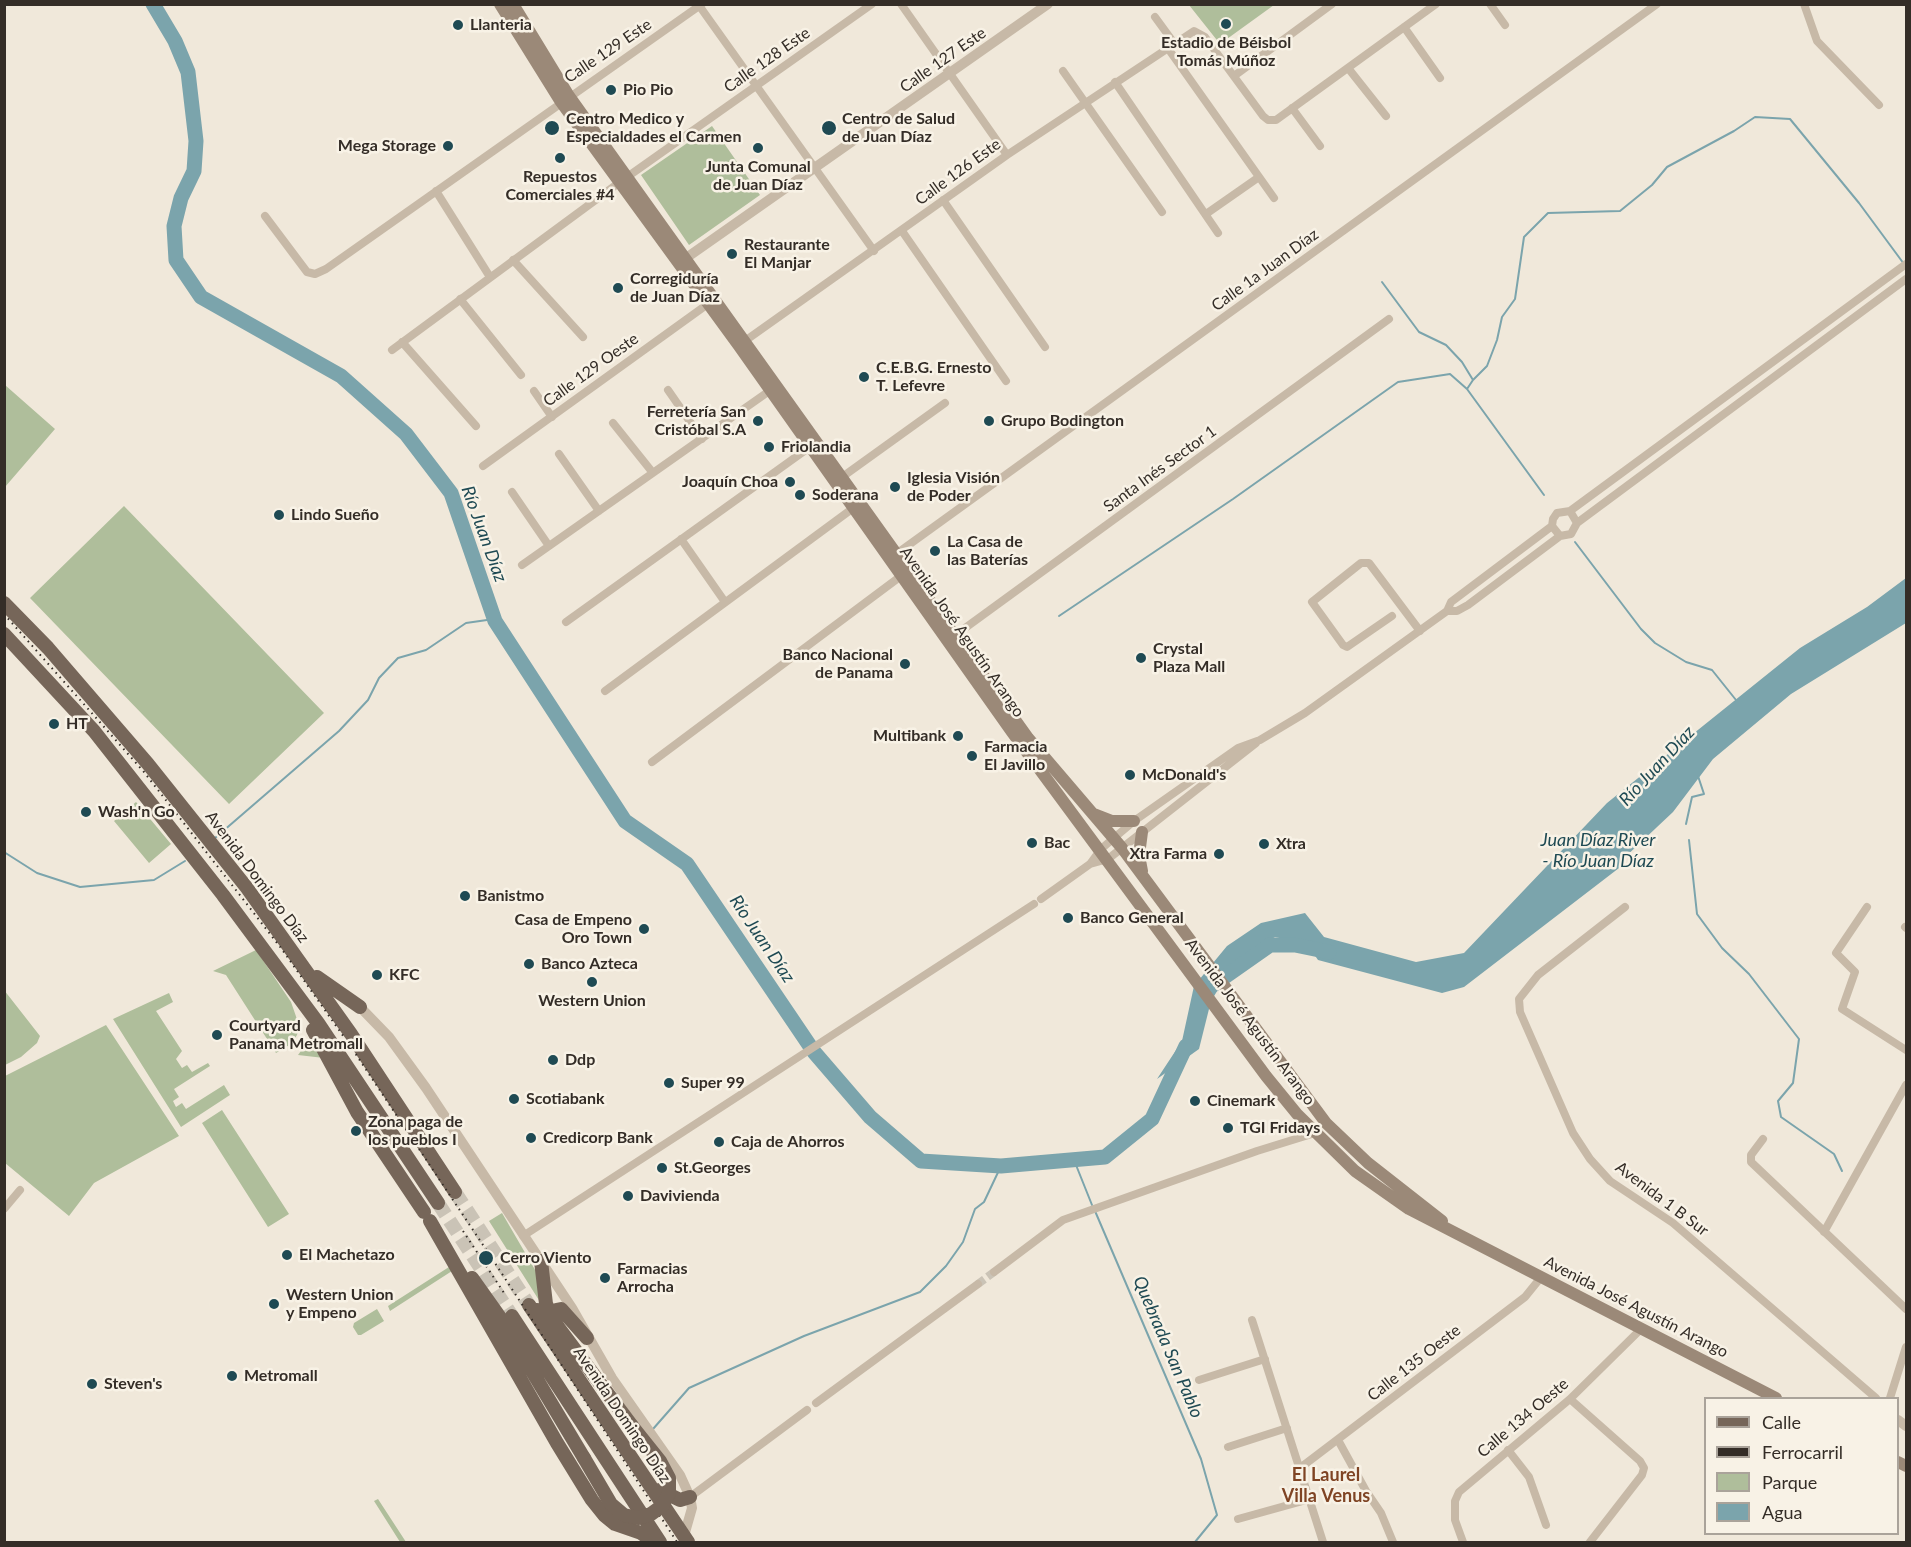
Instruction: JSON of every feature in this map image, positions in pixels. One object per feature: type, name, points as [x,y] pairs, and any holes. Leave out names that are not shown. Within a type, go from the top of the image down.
[{"type":"main road","name":"Avenida José Agustín Arango","points":[[510,7],[565,99],[952,638],[1028,738],[1143,875],[1326,1123],[1348,1145],[1449,1227]]},
{"type":"main road","name":"Avenida José Agustín Arango","points":[[893,556],[901,576],[952,638],[1050,783],[1277,1091],[1315,1133],[1377,1188],[1409,1209],[1449,1227],[1774,1397]]},
{"type":"main road","name":"Avenida Domingo Díaz","points":[[4,603],[48,648],[151,768],[247,888],[302,964],[455,1192]]},
{"type":"main road","points":[[4,633],[86,722],[139,785],[318,1023],[410,1160],[438,1234],[592,1500],[615,1524],[641,1533],[654,1542]]},
{"type":"main road","points":[[1092,813],[1112,821],[1134,821]]},
{"type":"main road","points":[[1142,832],[1139,855],[1143,875]]},
{"type":"main road","points":[[302,964],[330,988],[360,1006]]},
{"type":"main road","points":[[287,984],[357,1112],[431,1213]]},
{"type":"main road","points":[[1311,1103],[1317,1120],[1315,1133],[1348,1145]]},
{"type":"main road","points":[[357,1112],[410,1160]]},
{"type":"main road","points":[[453,1260],[473,1279],[499,1316],[611,1504],[624,1515],[638,1518],[651,1514],[662,1506],[669,1493],[669,1479],[660,1461],[556,1324],[556,1310],[561,1309],[587,1338]]},
{"type":"main road","points":[[541,1261],[546,1304],[577,1377]]},
{"type":"main road","name":"Avenida Domingo Díaz","points":[[556,1324],[529,1305],[686,1539]]},
{"type":"main road","points":[[512,1316],[660,1542]]},
{"type":"main road","points":[[638,1470],[663,1493],[680,1500],[690,1497]]},
{"type":"street","name":"Calle 128 Este","points":[[392,350],[624,179],[872,4]]},
{"type":"street","points":[[901,4],[1007,155]]},
{"type":"street","name":"Calle 127 Este","points":[[682,260],[1048,4]]},
{"type":"street","points":[[1332,4],[1234,75],[1268,120],[1276,120],[1436,4]]},
{"type":"street","points":[[1490,4],[1505,25]]},
{"type":"street","name":"Calle 1a Juan Díaz","points":[[893,556],[1657,4]]},
{"type":"street","points":[[1804,4],[1817,41],[1879,105]]},
{"type":"street","points":[[700,5],[817,167],[874,251]]},
{"type":"street","name":"Calle 129 Este","points":[[265,216],[307,272],[315,274],[326,269],[700,5]]},
{"type":"street","points":[[1155,17],[1170,45],[1274,198]]},
{"type":"street","points":[[1404,27],[1440,78]]},
{"type":"street","name":"Calle 126 Este","points":[[742,343],[1007,155],[1194,31],[1199,32],[1234,75]]},
{"type":"street","points":[[1348,68],[1386,116]]},
{"type":"street","points":[[1063,71],[1162,212]]},
{"type":"street","points":[[1115,82],[1218,233]]},
{"type":"street","points":[[1292,108],[1320,146]]},
{"type":"street","points":[[1206,214],[1258,177]]},
{"type":"street","points":[[436,191],[490,277]]},
{"type":"street","points":[[944,200],[1045,347]]},
{"type":"street","points":[[902,231],[1006,381]]},
{"type":"street","points":[[513,260],[583,337]]},
{"type":"street","points":[[1104,854],[1114,838],[1134,821],[1238,748],[1260,740],[1305,713],[1420,631],[1447,611],[1451,602],[1552,526],[1557,513],[1570,511],[1906,264]]},
{"type":"street","points":[[1447,611],[1457,611],[1560,536],[1571,534],[1577,523],[1906,279]]},
{"type":"street","points":[[460,299],[520,375]]},
{"type":"street","name":"Calle 129 Oeste","points":[[483,466],[712,301]]},
{"type":"street","name":"Santa Inés Sector 1","points":[[952,638],[1389,319]]},
{"type":"street","points":[[402,342],[476,426]]},
{"type":"street","points":[[522,565],[774,388]]},
{"type":"street","points":[[668,390],[702,439]]},
{"type":"street","points":[[534,391],[552,417]]},
{"type":"street","points":[[839,479],[945,403]]},
{"type":"street","points":[[613,423],[653,473]]},
{"type":"street","points":[[566,622],[814,444]]},
{"type":"street","points":[[559,454],[599,510]]},
{"type":"street","points":[[512,492],[549,546]]},
{"type":"street","points":[[605,690],[857,505]]},
{"type":"street","points":[[1570,511],[1577,523]]},
{"type":"street","points":[[1552,526],[1560,536]]},
{"type":"street","points":[[681,539],[725,602]]},
{"type":"street","points":[[1392,616],[1347,647],[1343,645],[1312,600],[1361,563],[1369,563],[1420,631]]},
{"type":"street","points":[[652,762],[901,576]]},
{"type":"street","points":[[523,1236],[1038,901],[1104,854],[1122,848],[1244,756],[1260,740]]},
{"type":"street","name":"Avenida 1 B Sur","points":[[1625,907],[1538,975],[1519,999],[1520,1012],[1573,1133],[1590,1159],[1610,1181],[1673,1223],[1875,1397]]},
{"type":"street","points":[[1867,907],[1836,953],[1855,972],[1842,1009],[1906,1050]]},
{"type":"street","points":[[360,1006],[389,1037],[413,1071],[572,1308],[587,1338],[647,1431],[680,1476],[690,1497],[692,1508],[686,1539]]},
{"type":"street","points":[[1824,1232],[1906,1085]]},
{"type":"street","points":[[994,1272],[1064,1220],[1257,1150],[1315,1133]]},
{"type":"street","points":[[1763,1139],[1750,1155],[1750,1161],[1906,1309]]},
{"type":"street","points":[[4,1209],[20,1190]]},
{"type":"street","name":"Calle 135 Oeste","points":[[1300,1468],[1525,1298],[1542,1276]]},
{"type":"street","points":[[816,1403],[978,1284]]},
{"type":"street","points":[[1252,1320],[1323,1542]]},
{"type":"street","name":"Calle 134 Oeste","points":[[1463,1542],[1455,1520],[1455,1501],[1459,1492],[1570,1399],[1642,1328]]},
{"type":"street","points":[[1890,1397],[1906,1347]]},
{"type":"street","points":[[1199,1380],[1265,1359]]},
{"type":"street","points":[[1570,1399],[1640,1461],[1644,1468],[1642,1474],[1590,1542]]},
{"type":"street","points":[[690,1497],[807,1410]]},
{"type":"street","points":[[1228,1447],[1287,1428]]},
{"type":"street","points":[[1338,1440],[1381,1513],[1393,1542]]},
{"type":"street","points":[[1508,1450],[1529,1477],[1546,1525]]},
{"type":"street","points":[[1238,1519],[1310,1499]]},
{"type":"green space","name":"Estadio de Béisbol Tomás Múñoz","points":[[1189,5],[1274,5],[1220,44]]},
{"type":"green space","points":[[712,126],[760,195],[689,245],[641,175]]},
{"type":"green space","points":[[5,385],[55,429],[5,487]]},
{"type":"green space","points":[[124,506],[324,713],[229,804],[30,598]]},
{"type":"green space","points":[[136,802],[171,844],[149,863],[114,821]]},
{"type":"green space","points":[[256,950],[291,1002],[299,1025],[297,1035],[291,1044],[276,1053],[226,975],[213,971]]},
{"type":"green space","points":[[4,990],[40,1036],[37,1043],[21,1057],[5,1065]]},
{"type":"green space","points":[[169,993],[173,1002],[156,1011],[182,1051],[176,1059],[182,1068],[187,1065],[192,1072],[208,1063],[210,1066],[174,1089],[179,1097],[173,1101],[176,1107],[182,1103],[186,1109],[224,1085],[230,1095],[181,1127],[113,1019]]},
{"type":"green space","points":[[106,1025],[179,1136],[94,1183],[69,1216],[5,1163],[5,1076]]},
{"type":"green space","points":[[311,1037],[324,1058],[298,1055]]},
{"type":"green space","points":[[222,1110],[289,1214],[268,1227],[202,1123]]},
{"type":"green space","points":[[502,1213],[538,1275],[542,1305],[489,1221]]},
{"type":"green space","points":[[449,1267],[452,1271],[390,1311],[388,1306]]},
{"type":"green space","points":[[377,1309],[384,1321],[358,1335],[353,1327],[354,1323]]},
{"type":"green space","points":[[378,1499],[406,1542],[400,1542],[374,1501]]},
{"type":"water","name":"Juan Díaz River - Río Juan Díaz","points":[[1906,578],[1906,623],[1791,694],[1713,759],[1673,812],[1622,860],[1619,868],[1464,987],[1442,993],[1318,960],[1307,944],[1275,937],[1235,962],[1211,1001],[1199,1049],[1157,1079],[1182,1041],[1194,986],[1227,946],[1261,923],[1305,913],[1324,937],[1416,962],[1464,953],[1607,803],[1800,648],[1867,607]]},
{"type":"waterway","name":"Río Juan Díaz","points":[[153,4],[175,41],[188,72],[196,141],[194,171],[181,198],[174,226],[176,260],[201,297],[341,376],[406,434],[451,493],[495,621],[625,821],[687,864],[814,1052],[870,1117],[921,1161],[1001,1166],[1105,1157],[1152,1119],[1186,1046]]},
{"type":"waterway","points":[[1473,380],[1487,366],[1497,340],[1502,317],[1515,299],[1524,237],[1548,213],[1620,211],[1652,185],[1667,167],[1755,117],[1790,119],[1859,203],[1904,264]]},
{"type":"waterway","points":[[1382,282],[1419,332],[1446,345],[1462,362],[1473,380],[1467,389]]},
{"type":"waterway","points":[[1059,616],[1233,499],[1398,382],[1450,374],[1467,389],[1544,495]]},
{"type":"waterway","points":[[1575,542],[1641,629],[1655,643],[1686,662],[1712,670],[1736,700]]},
{"type":"waterway","points":[[215,838],[339,731],[368,700],[379,678],[398,658],[426,650],[466,623],[494,619]]},
{"type":"waterway","points":[[1686,824],[1692,797],[1704,794],[1698,776]]},
{"type":"waterway","points":[[1689,840],[1697,914],[1722,948],[1749,974],[1799,1039],[1793,1083],[1778,1101],[1781,1117],[1834,1154],[1842,1171]]},
{"type":"waterway","points":[[4,852],[37,873],[80,887],[154,880],[185,861]]},
{"type":"waterway","name":"Río Juan Díaz","points":[[1213,985],[1270,945],[1295,945],[1329,952]]},
{"type":"waterway","name":"Quebrada San Pablo","points":[[1074,1160],[1092,1205]]},
{"type":"waterway","points":[[653,1429],[689,1388],[804,1336],[920,1292],[946,1266],[963,1242],[975,1209],[984,1202],[1001,1166]]},
{"type":"waterway","name":"Quebrada San Pablo","points":[[1095,1211],[1201,1459],[1217,1515],[1195,1542]]},
{"type":"tunnel","points":[[455,1192],[529,1305]]},
{"type":"tunnel","points":[[438,1203],[512,1316]]},
{"type":"tunnel","points":[[978,1284],[994,1272]]},
{"type":"railway","points":[[4,614],[144,772],[281,948],[351,1047],[677,1542]]},
{"type":"railway","points":[[463,1231],[506,1296]]},
{"type":"place","name":"Estadio de Béisbol Tomás Múñoz","points":[[1226,24]]},
{"type":"place","name":"Llanteria","points":[[458,25]]},
{"type":"place","name":"Pio Pio","points":[[611,90]]},
{"type":"place","name":"Centro Medico y Especialdades el Carmen","points":[[552,128]]},
{"type":"place","name":"Centro de Salud de Juan Díaz","points":[[829,128]]},
{"type":"place","name":"Mega Storage","points":[[448,146]]},
{"type":"place","name":"Junta Comunal de Juan Díaz","points":[[758,148]]},
{"type":"place","name":"Repuestos Comerciales #4","points":[[560,158]]},
{"type":"place","name":"Restaurante El Manjar","points":[[732,254]]},
{"type":"place","name":"Corregiduría de Juan Díaz","points":[[618,288]]},
{"type":"place","name":"C.E.B.G. Ernesto T. Lefevre","points":[[864,377]]},
{"type":"place","name":"Ferretería San Cristóbal S.A","points":[[758,421]]},
{"type":"place","name":"Grupo Bodington","points":[[989,421]]},
{"type":"place","name":"Friolandia","points":[[769,447]]},
{"type":"place","name":"Joaquín Choa","points":[[790,482]]},
{"type":"place","name":"Iglesia Visión de Poder","points":[[895,487]]},
{"type":"place","name":"Soderana","points":[[800,495]]},
{"type":"place","name":"Lindo Sueño","points":[[279,515]]},
{"type":"place","name":"La Casa de las Baterías","points":[[935,551]]},
{"type":"place","name":"Crystal Plaza Mall","points":[[1141,658]]},
{"type":"place","name":"Banco Nacional de Panama","points":[[905,664]]},
{"type":"place","name":"HT","points":[[54,724]]},
{"type":"place","name":"Multibank","points":[[958,736]]},
{"type":"place","name":"Farmacia El Javillo","points":[[972,756]]},
{"type":"place","name":"McDonald's","points":[[1130,775]]},
{"type":"place","name":"Wash'n Go","points":[[86,812]]},
{"type":"place","name":"Bac","points":[[1032,843]]},
{"type":"place","name":"Xtra","points":[[1264,844]]},
{"type":"place","name":"Xtra Farma","points":[[1219,854]]},
{"type":"place","name":"Banistmo","points":[[465,896]]},
{"type":"place","name":"Banco General","points":[[1068,918]]},
{"type":"place","name":"Casa de Empeno Oro Town","points":[[644,929]]},
{"type":"place","name":"Banco Azteca","points":[[529,964]]},
{"type":"place","name":"KFC","points":[[377,975]]},
{"type":"place","name":"Western Union","points":[[592,982]]},
{"type":"place","name":"Courtyard Panama Metromall","points":[[217,1035]]},
{"type":"place","name":"Ddp","points":[[553,1060]]},
{"type":"place","name":"Super 99","points":[[669,1083]]},
{"type":"place","name":"Scotiabank","points":[[514,1099]]},
{"type":"place","name":"Cinemark","points":[[1195,1101]]},
{"type":"place","name":"TGI Fridays","points":[[1228,1128]]},
{"type":"place","name":"Zona paga de los pueblos I","points":[[356,1131]]},
{"type":"place","name":"Credicorp Bank","points":[[531,1138]]},
{"type":"place","name":"Caja de Ahorros","points":[[719,1142]]},
{"type":"place","name":"St.Georges","points":[[662,1168]]},
{"type":"place","name":"Davivienda","points":[[628,1196]]},
{"type":"place","name":"El Machetazo","points":[[287,1255]]},
{"type":"place","name":"Cerro Viento","points":[[486,1258]]},
{"type":"place","name":"Farmacias Arrocha","points":[[605,1278]]},
{"type":"place","name":"Western Union y Empeno","points":[[274,1304]]},
{"type":"place","name":"Metromall","points":[[232,1376]]},
{"type":"place","name":"Steven's","points":[[92,1384]]},
{"type":"district","name":"El Laurel Villa Venus","points":[[1326,1485]]}]
